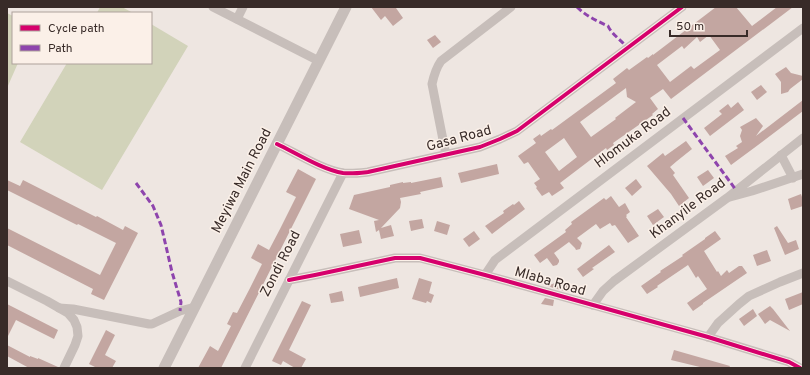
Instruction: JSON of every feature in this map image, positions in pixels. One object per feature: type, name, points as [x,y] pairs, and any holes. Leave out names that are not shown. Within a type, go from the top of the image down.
[{"type":"street","points":[[213,7],[319,61]]},
{"type":"street","points":[[237,19],[243,7]]},
{"type":"street","name":"Meyiwa Main Road","points":[[164,368],[346,7]]},
{"type":"street","points":[[446,155],[432,84],[436,67],[441,61],[511,7]]},
{"type":"street","name":"Gasa Road","points":[[277,144],[322,166],[342,173],[368,172],[480,147],[516,131],[682,7]]},
{"type":"street","name":"Hlomuka Road","points":[[485,275],[495,260],[803,28]]},
{"type":"street","name":"Khanyile Road","points":[[593,305],[603,291],[614,281],[726,198],[803,138]]},
{"type":"street","points":[[781,155],[793,178]]},
{"type":"street","name":"Zondi Road","points":[[245,368],[342,173]]},
{"type":"street","points":[[726,198],[803,174]]},
{"type":"street","name":"Mlaba Road","points":[[289,280],[395,258],[420,258],[708,337],[789,362],[800,368]]},
{"type":"street","points":[[708,337],[718,323],[749,296],[803,273]]},
{"type":"street","points":[[7,281],[68,313],[74,320],[77,327],[78,336],[64,368]]},
{"type":"street","points":[[59,308],[73,309],[152,324],[180,311],[195,307]]},
{"type":"green space","points":[[100,7],[122,7],[131,12],[98,12]]},
{"type":"green space","points":[[7,13],[12,16],[12,64],[18,64],[7,88]]},
{"type":"green space","points":[[152,25],[188,46],[102,190],[20,142],[66,64],[152,64]]},
{"type":"building","points":[[371,7],[397,7],[396,8],[403,18],[393,26],[385,16],[381,20]]},
{"type":"building","points":[[716,7],[736,7],[752,26],[777,7],[793,7],[671,99],[663,89],[650,98],[658,109],[652,114],[653,115],[560,183],[564,188],[552,196],[549,192],[542,196],[534,183],[540,179],[528,162],[524,164],[518,156],[536,143],[533,139],[540,134],[541,136],[551,129],[552,130],[616,83],[613,79],[627,68],[629,70],[647,57],[648,58]],"holes":[[[709,35],[720,50],[694,69],[691,66],[670,82],[657,65],[682,46],[684,49],[697,37],[700,42]],[[626,88],[627,97],[636,102],[591,137],[580,122]],[[564,138],[577,157],[559,171],[545,152]]]},
{"type":"building","points":[[435,35],[441,42],[433,48],[427,40]]},
{"type":"building","points":[[786,67],[791,73],[803,76],[803,79],[788,92],[781,94],[781,82],[775,74]]},
{"type":"building","points":[[761,85],[767,92],[757,100],[751,92]]},
{"type":"building","points":[[803,100],[803,111],[731,165],[725,156],[738,148],[736,146],[742,142],[740,136],[742,130],[740,127],[756,118],[763,126],[756,136]]},
{"type":"building","points":[[738,102],[744,110],[710,136],[704,128],[722,114],[719,111],[728,104],[731,108]]},
{"type":"building","points":[[686,141],[692,149],[670,167],[675,173],[673,175],[689,198],[679,206],[671,194],[647,166],[663,153],[665,156]]},
{"type":"building","points":[[497,164],[499,174],[461,183],[458,173]]},
{"type":"building","points":[[298,169],[316,179],[304,203],[221,368],[198,368],[210,346],[218,351],[231,326],[227,324],[233,312],[237,313],[262,264],[251,258],[258,244],[269,250],[280,229],[296,197],[286,192]]},
{"type":"building","points":[[708,170],[714,178],[703,186],[697,177]]},
{"type":"building","points":[[441,177],[443,187],[420,192],[421,194],[400,198],[400,208],[381,228],[391,225],[394,236],[381,239],[379,230],[376,232],[374,221],[379,220],[349,209],[354,195],[390,187],[390,185],[403,182],[411,183]]},
{"type":"building","points":[[636,179],[642,187],[632,196],[625,188]]},
{"type":"building","points":[[7,180],[20,186],[23,180],[123,230],[125,226],[138,233],[104,300],[91,294],[93,289],[7,245],[7,228],[100,275],[116,243],[7,190]]},
{"type":"building","points":[[801,194],[803,206],[791,210],[788,199]]},
{"type":"building","points":[[611,196],[619,207],[625,203],[630,212],[626,215],[626,217],[639,236],[628,243],[615,225],[612,226],[610,223],[600,229],[596,224],[577,238],[582,243],[580,249],[576,250],[569,242],[554,253],[559,260],[557,265],[553,266],[547,258],[540,263],[534,255],[566,232],[565,230],[572,224],[571,222],[604,198],[606,200]]},
{"type":"building","points":[[519,201],[525,209],[492,234],[485,226],[504,213],[503,211]]},
{"type":"building","points":[[658,209],[664,217],[653,225],[647,216]]},
{"type":"building","points":[[422,219],[424,228],[411,231],[409,221]]},
{"type":"building","points":[[437,221],[450,225],[447,235],[434,231]]},
{"type":"building","points":[[777,226],[788,243],[796,240],[799,249],[785,255],[774,228]]},
{"type":"building","points":[[359,230],[362,243],[343,247],[340,234]]},
{"type":"building","points":[[474,231],[480,239],[469,247],[463,239]]},
{"type":"building","points":[[715,231],[721,239],[704,251],[717,272],[718,271],[721,276],[727,270],[729,273],[739,266],[742,266],[747,273],[693,311],[687,303],[707,289],[698,276],[696,278],[688,265],[647,294],[641,286]]},
{"type":"building","points":[[609,245],[615,252],[592,268],[594,269],[583,277],[577,269]]},
{"type":"building","points":[[767,250],[771,261],[757,266],[753,255]]},
{"type":"building","points":[[397,278],[399,288],[360,297],[358,287]]},
{"type":"building","points":[[419,278],[432,282],[429,293],[434,295],[431,303],[412,299]]},
{"type":"building","points":[[558,278],[558,282],[570,285],[568,292],[547,286],[555,283]]},
{"type":"building","points":[[342,291],[344,301],[331,303],[329,294]]},
{"type":"building","points":[[803,292],[803,304],[789,310],[785,299]]},
{"type":"building","points":[[545,298],[554,300],[553,306],[541,304]]},
{"type":"building","points":[[302,301],[311,305],[289,350],[306,359],[301,368],[295,368],[283,361],[281,365],[272,361]]},
{"type":"building","points":[[7,304],[58,330],[54,339],[16,320],[7,338]]},
{"type":"building","points":[[770,306],[790,331],[770,320],[765,324],[758,314]]},
{"type":"building","points":[[753,309],[757,316],[744,326],[739,319]]},
{"type":"building","points":[[106,330],[115,335],[105,355],[116,361],[112,368],[97,368],[89,364]]},
{"type":"building","points":[[7,345],[30,357],[38,358],[58,368],[29,368],[7,356]]},
{"type":"building","points":[[674,350],[730,366],[729,368],[704,368],[671,360]]},
{"type":"marked path","points":[[577,7],[588,16],[608,26],[627,48]]},
{"type":"marked path","points":[[683,118],[736,190]]},
{"type":"marked path","points":[[136,183],[153,206],[161,225],[181,302],[180,311]]},
{"type":"cycle path","points":[[277,144],[310,161],[343,173],[368,172],[480,147],[517,131],[682,7]]},
{"type":"cycle path","points":[[289,280],[395,258],[420,258],[708,337],[789,362],[800,368]]}]
